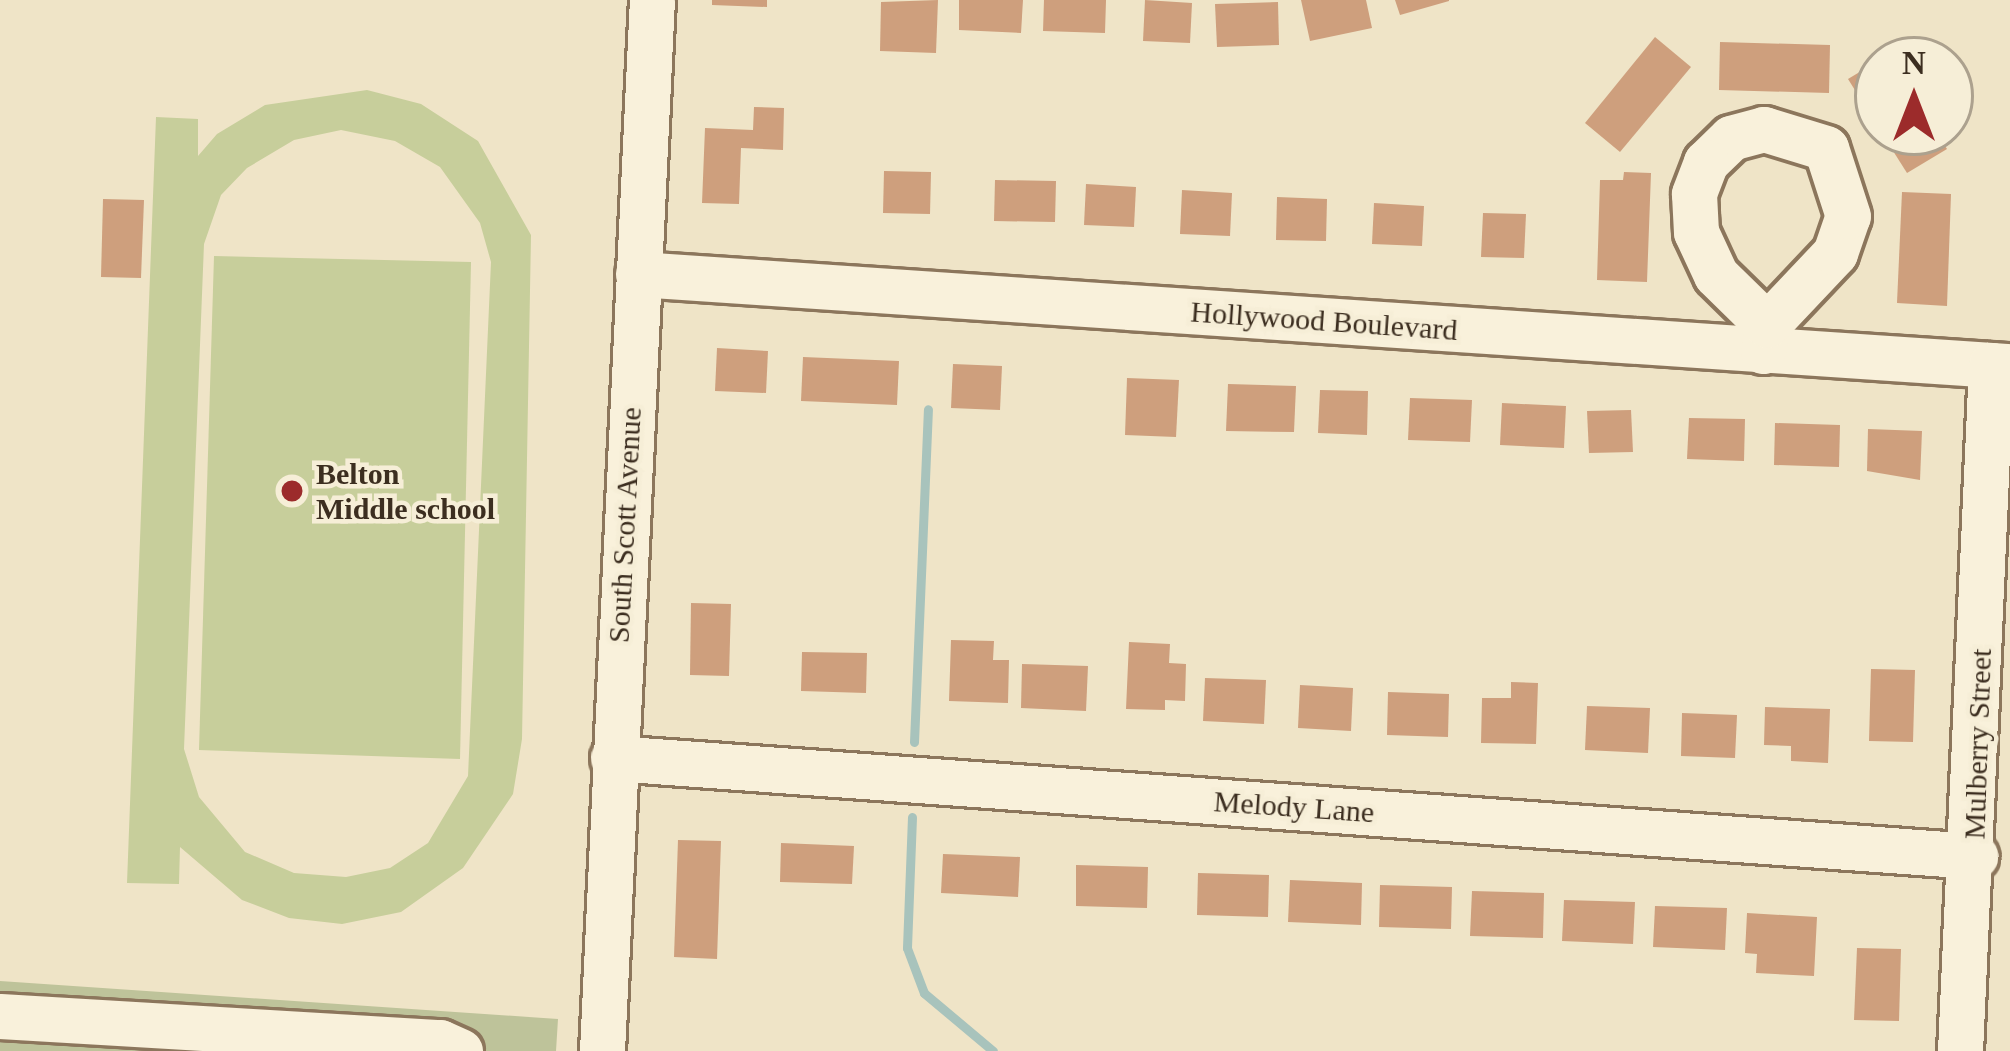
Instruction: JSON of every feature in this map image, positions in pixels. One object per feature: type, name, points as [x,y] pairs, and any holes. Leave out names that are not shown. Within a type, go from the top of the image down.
[{"type":"street","name":"South Scott Avenue","points":[[602,1051],[652,0]]},
{"type":"street","name":"Hollywood Boulevard","points":[[638,274],[1765,338],[2000,365]]},
{"type":"street","name":"Mulberry Street","points":[[1960,1051],[1975,856],[2000,365]]},
{"type":"street","name":"Melody Lane","points":[[613,758],[1975,856]]},
{"type":"street","points":[[1,1027],[460,1050]]},
{"type":"green space","points":[[367,90],[421,104],[478,141],[531,235],[522,739],[513,794],[463,868],[401,912],[342,924],[289,918],[242,900],[180,847],[179,884],[127,883],[156,117],[198,119],[198,156],[217,134],[265,105]],"holes":[[[341,130],[395,141],[440,167],[480,223],[491,262],[468,776],[428,843],[390,868],[346,877],[294,873],[245,852],[199,797],[184,749],[204,244],[221,195],[247,168],[294,140]]]},
{"type":"green space","points":[[214,256],[471,262],[460,759],[199,750]]},
{"type":"green space","points":[[0,981],[558,1019],[556,1051],[0,1051]]},
{"type":"building","points":[[712,0],[767,0],[767,7],[712,5]]},
{"type":"building","points":[[938,0],[936,53],[880,51],[881,2]]},
{"type":"building","points":[[959,0],[1023,0],[1021,33],[959,30]]},
{"type":"building","points":[[1044,0],[1106,0],[1105,33],[1043,31]]},
{"type":"building","points":[[1145,0],[1192,3],[1190,43],[1143,41]]},
{"type":"building","points":[[1301,0],[1366,0],[1372,28],[1310,41]]},
{"type":"building","points":[[1395,0],[1449,0],[1449,1],[1400,15]]},
{"type":"building","points":[[1278,2],[1279,45],[1217,47],[1215,4]]},
{"type":"building","points":[[1655,37],[1691,67],[1620,152],[1585,123]]},
{"type":"building","points":[[1720,42],[1830,45],[1829,93],[1719,90]]},
{"type":"building","points":[[754,107],[784,108],[783,150],[741,148],[739,204],[702,203],[705,128],[753,130]]},
{"type":"building","points":[[1896,156],[1935,156],[1907,173]]},
{"type":"building","points":[[884,171],[931,172],[930,214],[883,213]]},
{"type":"building","points":[[1624,172],[1651,173],[1647,282],[1597,280],[1600,180],[1623,180]]},
{"type":"building","points":[[995,180],[1056,181],[1055,222],[994,221]]},
{"type":"building","points":[[1086,184],[1136,187],[1134,227],[1084,225]]},
{"type":"building","points":[[1182,190],[1232,193],[1230,236],[1180,234]]},
{"type":"building","points":[[1902,192],[1951,194],[1947,306],[1897,303]]},
{"type":"building","points":[[1277,197],[1327,199],[1326,241],[1276,240]]},
{"type":"building","points":[[103,199],[144,200],[141,278],[101,277]]},
{"type":"building","points":[[1374,203],[1424,206],[1422,246],[1372,244]]},
{"type":"building","points":[[1483,213],[1526,214],[1524,258],[1481,257]]},
{"type":"building","points":[[717,348],[768,351],[766,393],[715,391]]},
{"type":"building","points":[[803,357],[899,361],[897,405],[801,401]]},
{"type":"building","points":[[953,364],[1002,366],[1000,410],[951,408]]},
{"type":"building","points":[[1127,378],[1179,380],[1176,437],[1125,435]]},
{"type":"building","points":[[1228,384],[1296,386],[1294,432],[1226,431]]},
{"type":"building","points":[[1320,390],[1368,391],[1367,435],[1318,433]]},
{"type":"building","points":[[1410,398],[1472,400],[1470,442],[1408,440]]},
{"type":"building","points":[[1502,403],[1566,406],[1564,448],[1500,445]]},
{"type":"building","points":[[1631,410],[1633,452],[1589,453],[1587,411]]},
{"type":"building","points":[[1689,418],[1745,419],[1744,461],[1687,459]]},
{"type":"building","points":[[1775,423],[1840,425],[1839,467],[1774,465]]},
{"type":"building","points":[[1868,429],[1922,431],[1920,480],[1867,471]]},
{"type":"building","points":[[691,603],[731,604],[729,676],[690,675]]},
{"type":"building","points":[[951,640],[994,641],[993,660],[1009,660],[1008,703],[949,701]]},
{"type":"building","points":[[1129,642],[1170,644],[1169,663],[1186,664],[1185,701],[1165,700],[1165,710],[1126,709]]},
{"type":"building","points":[[802,652],[867,653],[866,693],[801,691]]},
{"type":"building","points":[[1022,664],[1088,666],[1086,711],[1021,708]]},
{"type":"building","points":[[1871,669],[1915,670],[1913,742],[1869,741]]},
{"type":"building","points":[[1205,678],[1266,680],[1264,724],[1203,721]]},
{"type":"building","points":[[1511,682],[1538,683],[1536,744],[1481,743],[1482,698],[1511,698]]},
{"type":"building","points":[[1300,685],[1353,688],[1351,731],[1298,728]]},
{"type":"building","points":[[1388,692],[1449,694],[1448,737],[1387,735]]},
{"type":"building","points":[[1587,706],[1650,708],[1648,753],[1585,750]]},
{"type":"building","points":[[1765,707],[1830,709],[1828,763],[1791,761],[1791,746],[1764,745]]},
{"type":"building","points":[[1682,713],[1737,715],[1735,758],[1681,756]]},
{"type":"building","points":[[678,840],[721,841],[717,959],[674,957]]},
{"type":"building","points":[[781,843],[854,846],[852,884],[780,882]]},
{"type":"building","points":[[943,854],[1020,857],[1018,897],[941,893]]},
{"type":"building","points":[[1076,865],[1148,867],[1147,908],[1076,906]]},
{"type":"building","points":[[1198,873],[1269,875],[1268,917],[1197,915]]},
{"type":"building","points":[[1290,880],[1362,883],[1361,925],[1288,922]]},
{"type":"building","points":[[1380,885],[1452,887],[1451,929],[1379,927]]},
{"type":"building","points":[[1472,891],[1544,893],[1543,938],[1470,936]]},
{"type":"building","points":[[1564,900],[1635,902],[1633,944],[1562,941]]},
{"type":"building","points":[[1655,906],[1727,908],[1725,950],[1653,947]]},
{"type":"building","points":[[1747,913],[1817,917],[1814,976],[1756,973],[1757,954],[1745,953]]},
{"type":"building","points":[[1857,948],[1901,949],[1899,1021],[1854,1020]]},
{"type":"waterway","points":[[914,742],[928,409]]},
{"type":"waterway","points":[[912,817],[907,948],[924,993],[993,1051]]},
{"type":"place","name":"Belton Middle school","points":[[292,491]]}]
